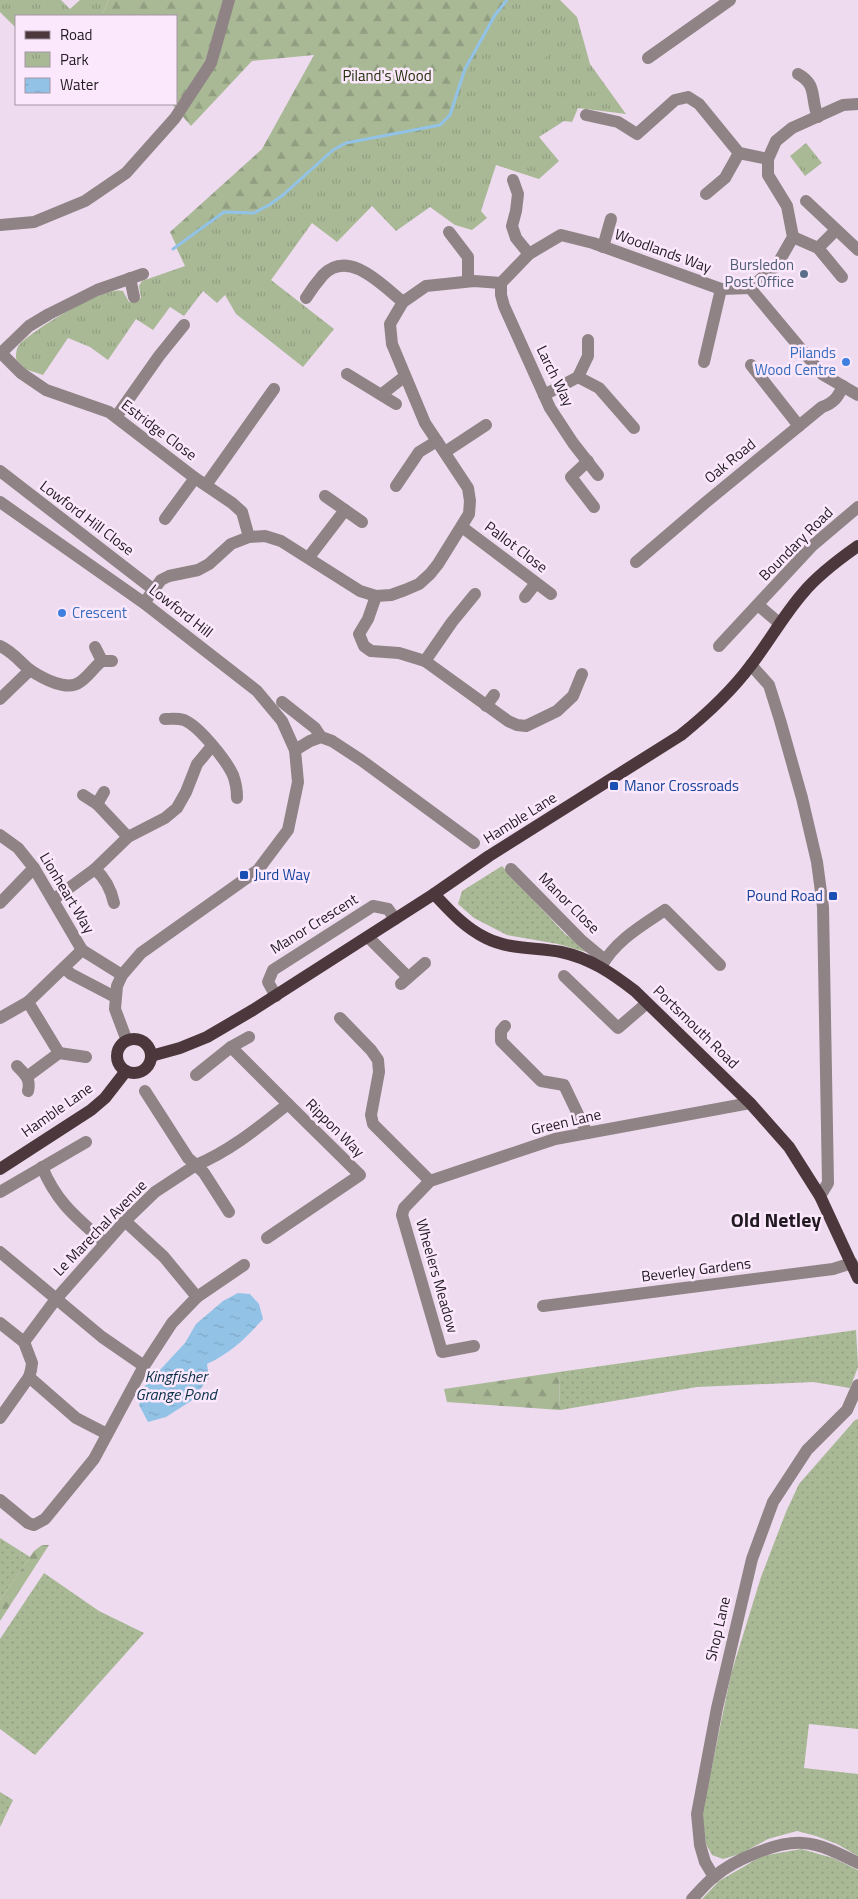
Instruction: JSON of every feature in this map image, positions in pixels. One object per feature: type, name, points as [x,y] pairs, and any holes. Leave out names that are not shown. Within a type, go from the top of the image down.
[{"type":"main road","name":"Hamble Lane","points":[[151,1056],[180,1048],[207,1037],[276,996],[395,920],[489,856],[681,735],[709,713],[751,665],[803,592],[835,562],[858,546]]},
{"type":"main road","name":"Portsmouth Road","points":[[434,894],[466,926],[488,939],[516,947],[561,952],[603,964],[647,1003],[750,1103],[790,1147],[820,1196],[858,1278]]},
{"type":"main road","points":[[127,1041],[143,1042],[150,1050],[149,1065],[142,1071],[132,1073],[126,1071],[119,1064],[118,1053],[127,1041]]},
{"type":"main road","name":"Hamble Lane","points":[[0,1169],[91,1110],[105,1098],[126,1071]]},
{"type":"street","points":[[0,225],[34,222],[85,201],[126,173],[175,118],[211,63],[229,0]]},
{"type":"street","points":[[648,58],[730,0]]},
{"type":"street","points":[[798,74],[806,79],[814,92],[814,108],[818,117]]},
{"type":"street","points":[[586,115],[618,122],[637,134],[675,100],[688,97],[699,104],[739,153],[768,159]]},
{"type":"street","points":[[857,393],[822,374],[750,288],[777,265],[793,237],[788,206],[768,175],[768,159],[776,141],[792,128],[843,106],[858,104]]},
{"type":"street","points":[[706,194],[725,178],[739,153]]},
{"type":"street","points":[[514,180],[518,194],[512,226],[516,238],[529,254]]},
{"type":"street","points":[[806,201],[858,250]]},
{"type":"street","points":[[603,247],[612,219]]},
{"type":"street","points":[[818,248],[836,230]]},
{"type":"street","points":[[449,232],[468,257],[468,281]]},
{"type":"street","name":"Woodlands Way","points":[[501,283],[529,254],[561,235],[603,247],[721,289],[750,288]]},
{"type":"street","points":[[793,237],[818,248],[842,277]]},
{"type":"street","points":[[306,298],[324,274],[334,267],[351,266],[367,274],[403,302]]},
{"type":"street","points":[[1,353],[29,326],[49,314],[97,290],[143,274]]},
{"type":"street","points":[[130,278],[134,297]]},
{"type":"street","points":[[144,602],[161,580],[169,576],[198,570],[209,564],[231,544],[249,537],[266,536],[281,540],[360,591],[376,596],[390,595],[419,584],[438,564],[462,527],[469,514],[470,501],[468,488],[425,423],[404,377],[392,344],[390,324],[403,302],[426,286],[468,281],[501,283]]},
{"type":"street","name":"Larch Way","points":[[501,283],[504,306],[550,408],[598,475]]},
{"type":"street","points":[[704,362],[721,289]]},
{"type":"street","points":[[116,418],[164,359],[184,325]]},
{"type":"street","points":[[544,395],[578,377],[588,356],[588,340]]},
{"type":"street","name":"Estridge Close","points":[[1,353],[21,373],[46,390],[109,412],[201,482],[232,503],[242,512],[249,537]]},
{"type":"street","points":[[751,365],[800,426]]},
{"type":"street","points":[[347,374],[396,404]]},
{"type":"street","points":[[382,394],[404,377]]},
{"type":"street","points":[[578,377],[598,388],[634,428]]},
{"type":"street","name":"Oak Road","points":[[636,562],[822,407],[836,399],[843,386]]},
{"type":"street","points":[[201,482],[274,389]]},
{"type":"street","points":[[445,452],[486,425]]},
{"type":"street","points":[[396,486],[419,452],[437,441]]},
{"type":"street","points":[[588,461],[571,477],[594,507]]},
{"type":"street","name":"Lowford Hill Close","points":[[0,471],[154,590]]},
{"type":"street","name":"Estridge Close","points":[[165,519],[201,482]]},
{"type":"street","points":[[325,496],[362,522]]},
{"type":"street","name":"Lowford Hill","points":[[0,502],[144,602],[257,691],[282,721],[295,750]]},
{"type":"street","name":"Boundary Road","points":[[719,646],[812,546],[858,507]]},
{"type":"street","points":[[309,557],[345,510]]},
{"type":"street","name":"Pallot Close","points":[[462,527],[551,594]]},
{"type":"street","points":[[525,597],[536,583]]},
{"type":"street","points":[[425,660],[475,594]]},
{"type":"street","points":[[376,596],[368,619],[359,634],[364,646],[371,651],[400,653],[425,660],[508,722],[526,726],[557,711],[573,696],[582,674]]},
{"type":"street","points":[[758,605],[780,623]]},
{"type":"street","points":[[0,646],[17,656],[30,670],[57,684],[68,687],[79,683],[107,661],[95,647]]},
{"type":"street","points":[[751,665],[769,685],[785,738],[817,862],[823,907],[828,1183],[820,1196]]},
{"type":"street","points":[[0,699],[30,670]]},
{"type":"street","points":[[486,706],[494,695]]},
{"type":"street","points":[[282,702],[315,728],[321,737],[332,741],[361,760],[469,842]]},
{"type":"street","points":[[173,716],[186,720],[212,746],[233,776],[237,789],[237,798]]},
{"type":"street","points":[[127,1041],[117,1016],[115,997],[122,975],[141,953],[258,870],[288,830],[298,782],[295,750],[321,737]]},
{"type":"street","points":[[54,899],[96,869],[128,837],[165,818],[177,808],[186,792],[197,764],[212,746]]},
{"type":"street","points":[[97,804],[104,792]]},
{"type":"street","points":[[83,795],[97,804],[128,837]]},
{"type":"street","name":"Lionheart Way","points":[[0,835],[18,848],[34,868],[54,899],[82,950],[122,975]]},
{"type":"street","points":[[0,903],[34,868]]},
{"type":"street","points":[[96,869],[115,894]]},
{"type":"street","name":"Manor Close","points":[[511,869],[582,940],[603,964]]},
{"type":"street","name":"Manor Crescent","points":[[276,996],[268,982],[273,970],[374,906],[388,909],[395,920]]},
{"type":"street","points":[[603,964],[625,937],[665,910],[720,959]]},
{"type":"street","points":[[368,937],[404,980],[425,963]]},
{"type":"street","name":"Lionheart Way","points":[[0,1018],[28,1002],[82,950]]},
{"type":"street","points":[[64,968],[71,974],[115,997]]},
{"type":"street","points":[[564,976],[618,1028],[647,1003]]},
{"type":"street","points":[[28,1002],[59,1053]]},
{"type":"street","points":[[340,1018],[371,1050],[378,1060],[379,1072],[371,1115],[373,1124],[430,1182]]},
{"type":"street","points":[[505,1026],[501,1031],[500,1041],[542,1081],[564,1085],[587,1133]]},
{"type":"street","points":[[196,1075],[231,1047],[249,1037]]},
{"type":"street","name":"Rippon Way","points":[[231,1047],[360,1175],[267,1238]]},
{"type":"street","points":[[28,1076],[59,1053],[86,1057]]},
{"type":"street","points":[[18,1066],[28,1076],[30,1085],[28,1091]]},
{"type":"street","points":[[145,1091],[188,1158],[204,1174],[230,1212]]},
{"type":"street","name":"Green Lane","points":[[404,1208],[430,1182],[555,1139],[750,1103]]},
{"type":"street","name":"Le Marechal Avenue","points":[[24,1342],[56,1299],[125,1221],[155,1192],[196,1165],[214,1158],[253,1132],[288,1104]]},
{"type":"street","points":[[0,1192],[86,1142]]},
{"type":"street","points":[[42,1167],[50,1186],[64,1205],[105,1243]]},
{"type":"street","name":"Wheelers Meadow","points":[[404,1208],[402,1215],[442,1352],[474,1346]]},
{"type":"street","points":[[125,1221],[164,1256],[197,1297]]},
{"type":"street","name":"Le Marechal Avenue","points":[[0,1252],[56,1299]]},
{"type":"street","name":"Beverley Gardens","points":[[543,1306],[833,1269],[852,1263]]},
{"type":"street","points":[[0,1500],[28,1523],[34,1525],[45,1519],[94,1459],[144,1366],[172,1323],[197,1297],[244,1265]]},
{"type":"street","points":[[56,1299],[102,1337],[144,1366]]},
{"type":"street","points":[[0,1323],[24,1342],[32,1363],[29,1377],[0,1418]]},
{"type":"street","points":[[29,1377],[76,1418],[107,1434]]},
{"type":"street","name":"Shop Lane","points":[[714,1877],[705,1862],[700,1845],[697,1814],[717,1708],[752,1559],[773,1502],[807,1450],[847,1410],[858,1385]]},
{"type":"street","points":[[692,1899],[714,1877],[732,1864],[770,1847],[803,1843],[835,1852],[858,1863]]},
{"type":"green space","points":[[0,0],[61,0],[70,9],[80,0],[109,0],[102,15],[15,15],[15,27],[0,12]]},
{"type":"green space","name":"Piland's Wood","points":[[109,0],[533,0],[448,136],[182,258],[170,232],[262,149],[314,55],[252,61],[191,126],[173,105],[178,105],[178,15],[102,15]]},
{"type":"green space","points":[[510,0],[560,0],[577,17],[590,64],[626,114],[578,108],[572,122],[564,121],[539,137],[559,161],[539,179],[496,165],[481,211],[487,218],[472,230],[455,225],[430,207],[396,231],[372,206],[337,242],[312,223],[271,280],[334,329],[303,367],[236,314],[225,295],[217,303],[203,291],[184,316],[170,307],[153,330],[136,319],[108,360],[90,347],[68,338],[43,375],[25,369],[16,359],[18,347],[27,337],[86,301],[114,291],[123,291],[129,302],[141,298],[139,286],[142,281],[185,266],[176,247],[226,215],[255,216],[344,148],[442,127],[455,107],[468,72]]},
{"type":"green space","points":[[541,35],[552,44],[552,49],[539,66],[523,60]]},
{"type":"green space","points":[[806,143],[822,163],[805,176],[790,156]]},
{"type":"green space","points":[[502,866],[565,934],[588,950],[586,952],[558,944],[507,935],[474,918],[458,904],[462,891]]},
{"type":"green space","points":[[856,1330],[858,1367],[850,1388],[813,1382],[697,1387],[560,1410],[559,1372]]},
{"type":"green space","points":[[559,1372],[560,1410],[447,1402],[444,1389]]},
{"type":"green space","points":[[858,1419],[858,1729],[809,1724],[804,1768],[858,1774],[858,1856],[837,1844],[797,1831],[768,1839],[740,1854],[723,1859],[712,1855],[706,1844],[702,1814],[731,1674],[761,1577],[799,1484],[855,1420]]},
{"type":"green space","points":[[0,1538],[30,1557],[0,1600]]},
{"type":"green space","points":[[42,1545],[49,1545],[0,1621],[0,1600],[34,1551]]},
{"type":"green space","points":[[44,1573],[99,1611],[144,1633],[35,1755],[0,1729],[0,1639]]},
{"type":"green space","points":[[0,1792],[13,1800],[0,1827]]},
{"type":"green space","points":[[801,1849],[833,1858],[858,1870],[858,1899],[702,1899],[719,1881],[762,1856]]},
{"type":"water","name":"Kingfisher Grange Pond","points":[[238,1293],[250,1294],[259,1304],[263,1319],[238,1344],[207,1364],[209,1378],[191,1401],[166,1417],[148,1422],[139,1405],[145,1386],[185,1343],[196,1324],[223,1301]]},
{"type":"waterway","points":[[173,249],[224,212],[254,213],[269,205],[283,195],[333,150],[346,143],[440,125],[450,115],[465,69],[495,15],[507,0]]},
{"type":"place","name":"Bursledon Post Office","points":[[804,274]]},
{"type":"place","name":"Pilands Wood Centre","points":[[846,362]]},
{"type":"place","name":"Crescent","points":[[62,613]]},
{"type":"place","name":"Manor Crossroads","points":[[614,786]]},
{"type":"place","name":"Jurd Way","points":[[244,875]]},
{"type":"place","name":"Pound Road","points":[[833,896]]},
{"type":"district","name":"Old Netley","points":[[776,1220]]}]
